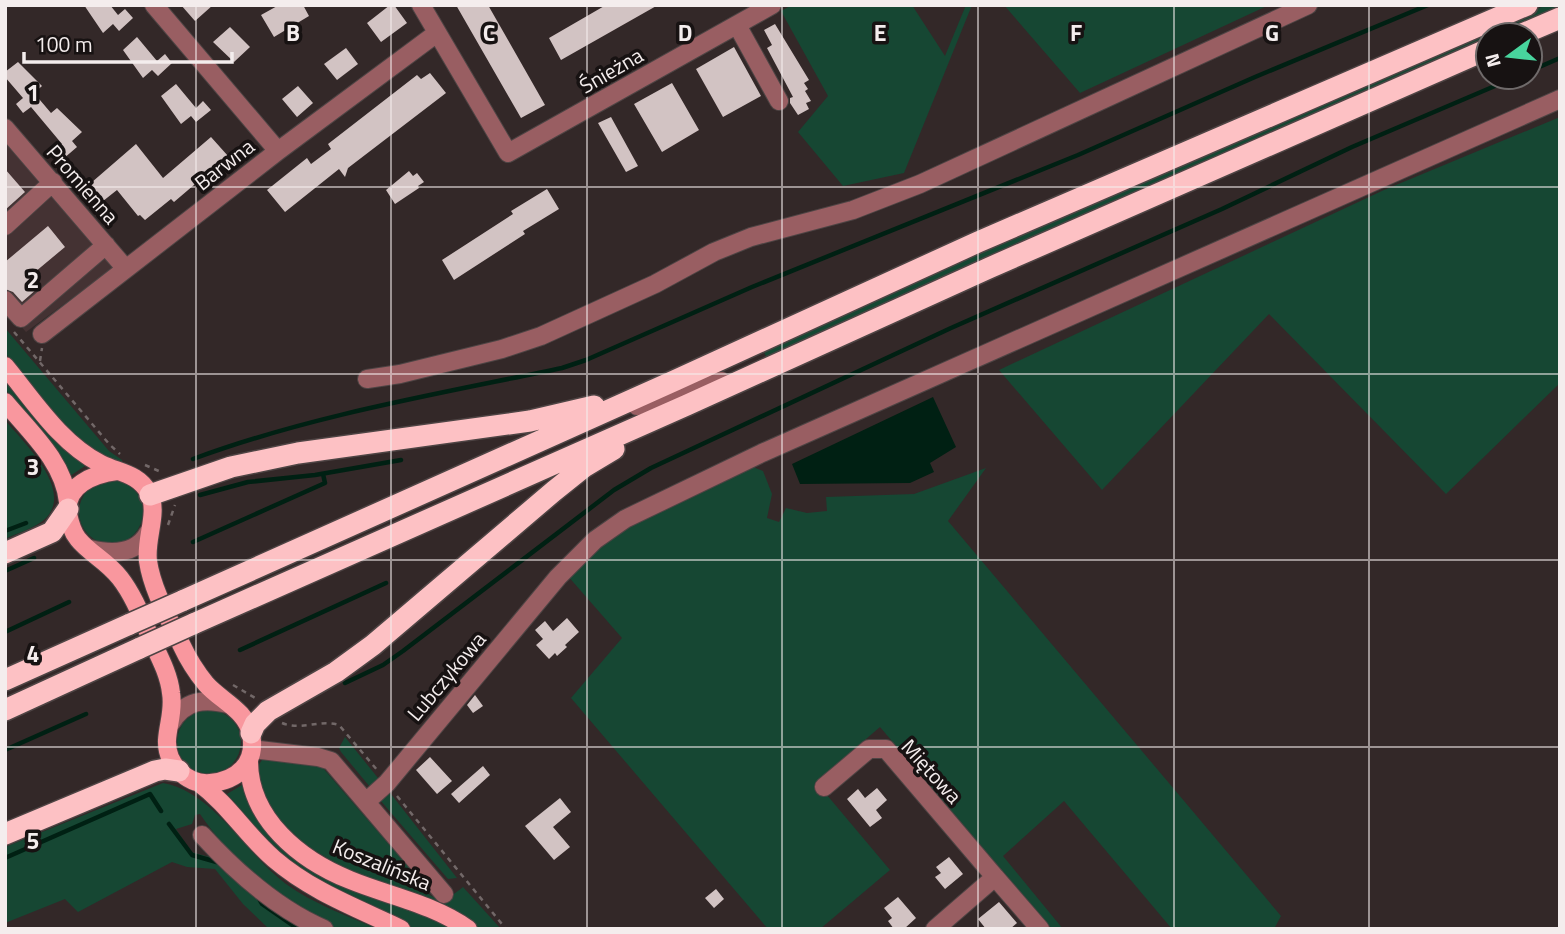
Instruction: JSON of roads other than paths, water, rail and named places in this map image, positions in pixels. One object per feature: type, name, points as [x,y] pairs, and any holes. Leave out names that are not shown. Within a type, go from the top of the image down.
[{"type":"highway","points":[[5,710],[600,443],[754,345],[978,242],[1527,5]]},
{"type":"highway","points":[[5,680],[590,419],[775,365],[1474,55]]},
{"type":"highway","points":[[150,495],[231,467],[298,453],[530,421],[680,393]]},
{"type":"highway","points":[[250,747],[255,724],[268,711],[336,672],[373,645],[584,467],[680,393]]},
{"type":"highway","points":[[5,553],[52,532],[68,506]]},
{"type":"highway","points":[[5,834],[155,771],[179,771]]},
{"type":"main road","points":[[5,366],[57,430],[80,451],[101,464],[121,463],[150,495],[157,532],[148,553],[151,573],[181,644],[200,677],[241,715],[250,747],[238,774],[213,783],[198,782]]},
{"type":"main road","points":[[5,402],[53,461],[63,480],[73,532],[114,569],[137,606],[170,684],[173,707],[167,748],[179,771],[219,797],[256,842],[286,869],[326,894],[401,929]]},
{"type":"main road","points":[[68,506],[74,490],[86,480],[121,463]]},
{"type":"main road","name":"Koszalińska","points":[[250,747],[252,789],[262,810],[281,836],[303,854],[348,879],[431,909],[468,929]]},
{"type":"street","points":[[154,5],[278,151]]},
{"type":"street","points":[[421,5],[437,33]]},
{"type":"street","name":"Śnieżna","points":[[437,33],[508,153],[772,5]]},
{"type":"street","points":[[367,379],[400,374],[502,349],[541,336],[655,284],[714,252],[751,237],[853,210],[920,184],[1308,5]]},
{"type":"street","points":[[737,25],[779,101]]},
{"type":"street","name":"Barwna","points":[[42,334],[278,151],[437,33]]},
{"type":"street","name":"Lubczykowa","points":[[367,801],[387,783],[558,577],[595,540],[615,526],[693,485],[775,447],[1560,99]]},
{"type":"street","name":"Promienna","points":[[5,128],[127,269]]},
{"type":"street","points":[[5,226],[53,182]]},
{"type":"street","points":[[5,300],[21,318],[106,245]]},
{"type":"street","points":[[90,549],[126,551],[157,532]]},
{"type":"street","points":[[171,723],[181,709],[193,703],[204,700],[228,704]]},
{"type":"street","points":[[250,747],[331,761],[444,894]]},
{"type":"street","name":"Miętowa","points":[[824,787],[869,750],[886,750],[1040,929]]},
{"type":"street","points":[[202,835],[268,896],[289,911],[324,929]]},
{"type":"street","points":[[935,929],[995,877]]},
{"type":"waterway","points":[[193,459],[329,418],[562,368],[586,360],[752,287],[1078,155],[1428,5]]},
{"type":"waterway","points":[[1544,65],[1560,58]]},
{"type":"waterway","points":[[345,683],[383,665],[403,651],[614,490],[651,468],[951,328],[1222,209],[1352,147],[1483,91]]},
{"type":"waterway","points":[[200,495],[248,482],[315,475],[401,460]]},
{"type":"waterway","points":[[193,542],[325,483],[323,474]]},
{"type":"waterway","points":[[5,531],[26,523]]},
{"type":"waterway","points":[[5,571],[34,558]]},
{"type":"waterway","points":[[240,650],[386,583]]},
{"type":"waterway","points":[[5,632],[69,602]]},
{"type":"waterway","points":[[5,750],[86,714]]},
{"type":"waterway","points":[[5,858],[150,794],[161,811]]},
{"type":"waterway","points":[[169,824],[192,855],[220,863]]},
{"type":"waterway","points":[[258,897],[262,904],[298,929]]}]
